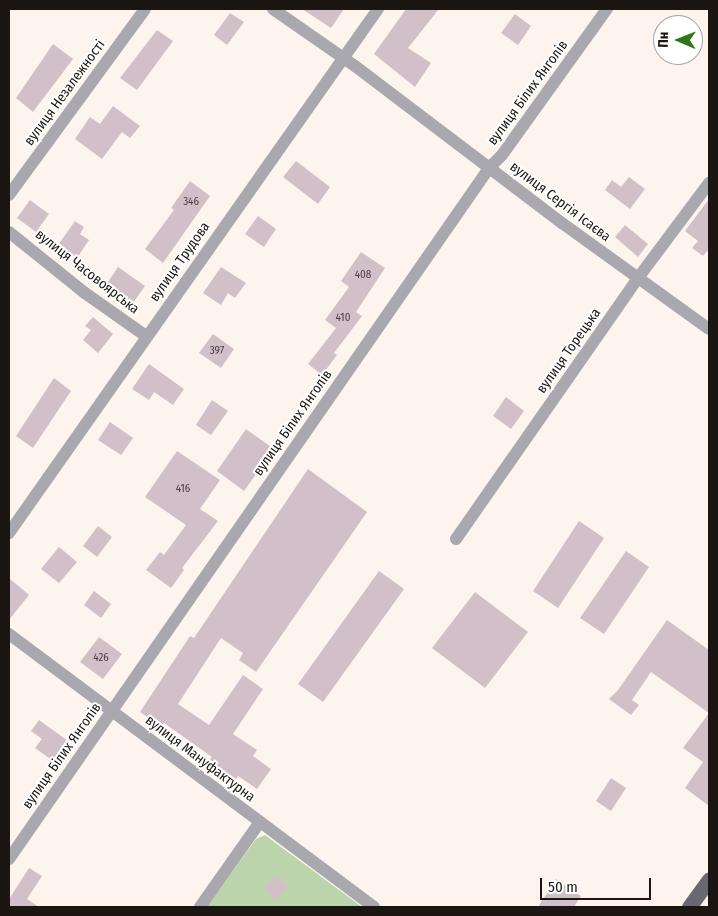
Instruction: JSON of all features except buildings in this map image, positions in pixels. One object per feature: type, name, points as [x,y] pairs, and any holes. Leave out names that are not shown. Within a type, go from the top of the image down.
[{"type":"main road","points":[[689,907],[709,879]]},
{"type":"street","name":"вулиця Незалежності","points":[[9,195],[145,9]]},
{"type":"street","name":"вулиця Сергія Ісаєва","points":[[272,9],[342,57],[489,168],[709,328]]},
{"type":"street","name":"вулиця Трудова","points":[[9,533],[342,57],[378,9]]},
{"type":"street","name":"вулиця Білих Янголів","points":[[9,859],[489,168],[502,155],[608,9]]},
{"type":"street","name":"вулиця Торецька","points":[[456,539],[638,278],[709,183]]},
{"type":"street","name":"вулиця Часовоярська","points":[[9,232],[85,293],[146,336]]},
{"type":"street","name":"вулиця Мануфактурна","points":[[9,634],[374,907]]},
{"type":"street","points":[[200,907],[260,822]]},
{"type":"green space","points":[[265,835],[362,907],[207,907],[256,839]]}]
